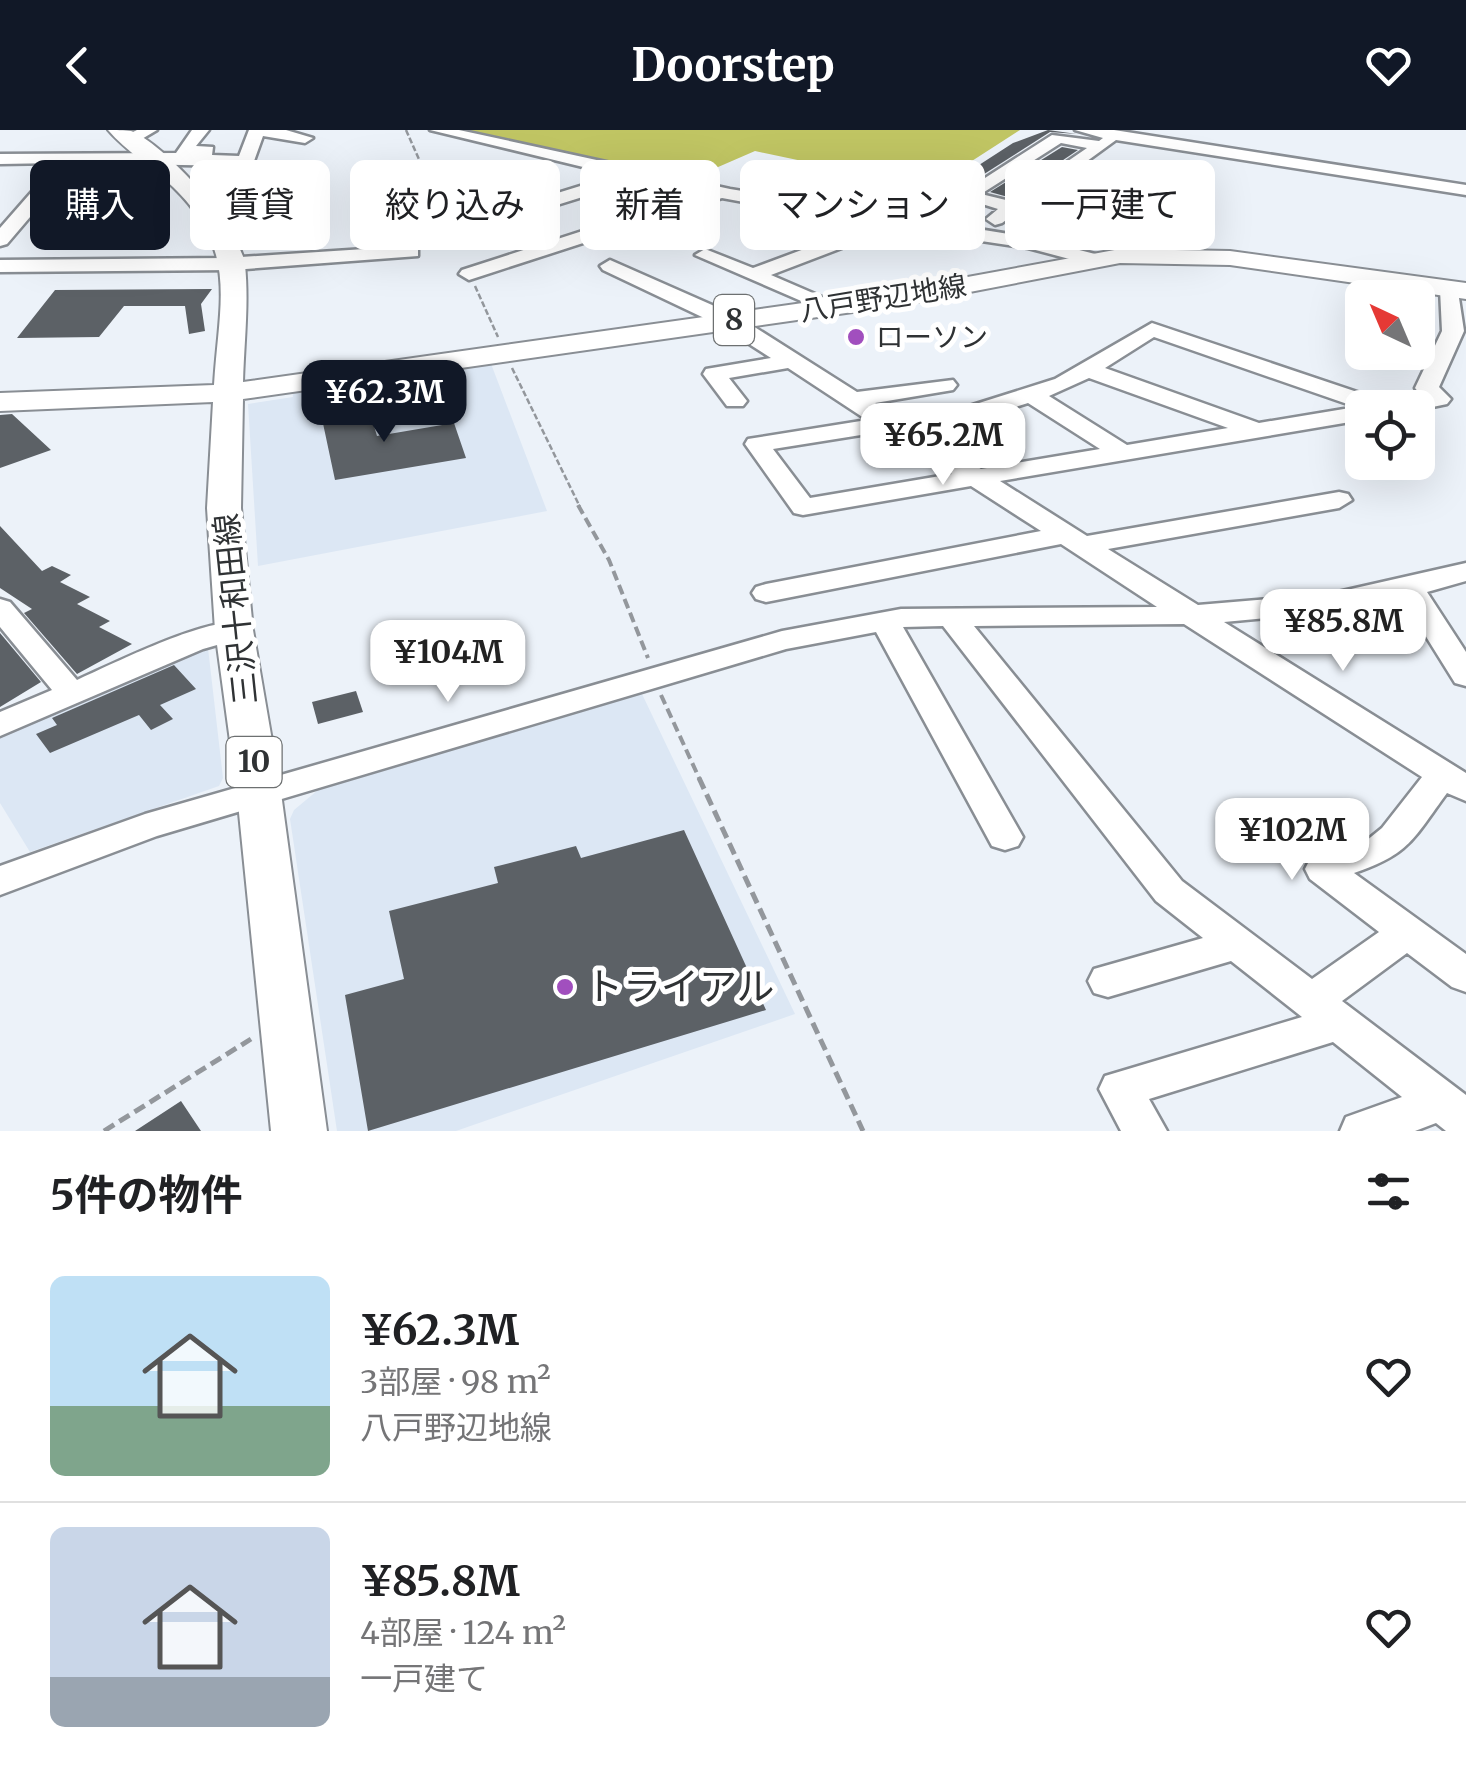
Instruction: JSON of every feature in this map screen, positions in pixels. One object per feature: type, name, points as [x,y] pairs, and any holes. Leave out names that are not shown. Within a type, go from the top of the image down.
[{"type":"main road","name":"三沢十和田線","points":[[136,139],[190,192]]},
{"type":"main road","name":"三沢十和田線","points":[[228,250],[232,263],[224,508],[234,630],[259,793],[299,1131]]},
{"type":"main road","name":"八戸野辺地線","points":[[0,402],[227,393],[954,288],[1092,259],[1216,257],[1458,290]]},
{"type":"street","points":[[201,130],[183,152],[247,156]]},
{"type":"street","points":[[246,160],[257,130],[305,138]]},
{"type":"street","points":[[438,130],[580,161]]},
{"type":"street","points":[[1083,130],[1466,190]]},
{"type":"street","points":[[1081,160],[1126,136]]},
{"type":"street","points":[[1023,160],[1058,138],[1103,146]]},
{"type":"street","points":[[0,159],[70,158],[136,139],[247,156]]},
{"type":"street","points":[[1005,171],[966,196],[1005,205]]},
{"type":"street","points":[[469,274],[722,192],[740,195]]},
{"type":"street","points":[[0,202],[30,201]]},
{"type":"street","points":[[4,232],[30,205]]},
{"type":"street","points":[[985,231],[1005,211]]},
{"type":"street","points":[[985,237],[1050,246],[1092,259]]},
{"type":"street","points":[[753,275],[820,250]]},
{"type":"street","points":[[0,266],[232,263],[411,252]]},
{"type":"street","points":[[705,255],[829,307]]},
{"type":"street","points":[[610,266],[729,321],[1455,781],[1378,851],[1323,869],[1466,976]]},
{"type":"street","points":[[1429,390],[1454,332],[1458,290]]},
{"type":"street","points":[[1345,395],[1152,329],[1034,396],[900,428],[756,444],[804,507],[1345,415]]},
{"type":"street","points":[[735,401],[714,374],[792,361]]},
{"type":"street","points":[[1087,369],[1258,432]]},
{"type":"street","points":[[854,400],[944,385]]},
{"type":"street","points":[[1034,396],[1126,455]]},
{"type":"street","points":[[766,593],[1073,540],[1339,500]]},
{"type":"street","points":[[0,881],[82,848],[259,793],[782,640],[884,620],[1309,608],[1411,590],[1466,572]]},
{"type":"street","points":[[1411,590],[1466,676]]},
{"type":"street","points":[[0,608],[72,694]]},
{"type":"street","points":[[951,616],[1169,891],[1454,1111]]},
{"type":"street","points":[[884,620],[1005,836]]},
{"type":"street","points":[[0,725],[192,642],[234,630]]},
{"type":"street","points":[[1145,1131],[1120,1089],[1326,1012],[1407,932]]},
{"type":"street","points":[[1108,980],[1237,944]]},
{"type":"street","points":[[1362,1131],[1454,1111]]},
{"type":"path","points":[[505,352],[553,460],[609,560],[656,676],[664,706],[863,1131]]},
{"type":"path","points":[[104,1131],[284,1018]]},
{"type":"shaded area","points":[[490,361],[547,511],[258,566],[248,404],[293,397],[292,390]]},
{"type":"shaded area","points":[[208,648],[223,778],[219,786],[30,852],[0,803],[0,732]]},
{"type":"shaded area","points":[[642,694],[795,1014],[456,1131],[337,1131],[290,819],[294,810],[318,790]]},
{"type":"green space","points":[[448,130],[1020,130],[973,160],[798,160],[755,151],[720,166],[720,160],[599,160]]},
{"type":"building","points":[[1048,130],[1077,134],[1050,132],[985,173],[985,161],[1013,143]]},
{"type":"building","points":[[1062,147],[1078,150],[1063,160],[1041,160]]},
{"type":"building","points":[[1005,183],[1005,196],[990,192]]},
{"type":"building","points":[[212,289],[201,304],[205,331],[189,334],[185,306],[124,306],[99,337],[17,338],[55,290]]},
{"type":"building","points":[[368,406],[377,436],[454,423],[466,458],[335,480],[321,414]]},
{"type":"building","points":[[12,414],[51,450],[0,468],[0,415]]},
{"type":"building","points":[[0,526],[42,571],[52,566],[71,575],[60,582],[90,597],[77,604],[110,621],[99,627],[132,644],[77,674],[24,613],[32,609],[0,588]]},
{"type":"building","points":[[0,633],[41,682],[0,707]]},
{"type":"building","points":[[174,665],[196,689],[160,705],[173,719],[151,730],[139,715],[50,753],[36,734],[57,725],[52,718]]},
{"type":"building","points":[[356,691],[363,712],[318,724],[312,702]]},
{"type":"building","name":"トライアル","points":[[684,830],[766,1010],[368,1131],[345,995],[404,979],[389,911],[498,883],[494,867],[576,846],[581,858]]},
{"type":"building","points":[[181,1101],[201,1131],[135,1131]]},
{"type":"place","name":"ローソン","points":[[856,337]]},
{"type":"place","name":"トライアル","points":[[565,987]]}]
